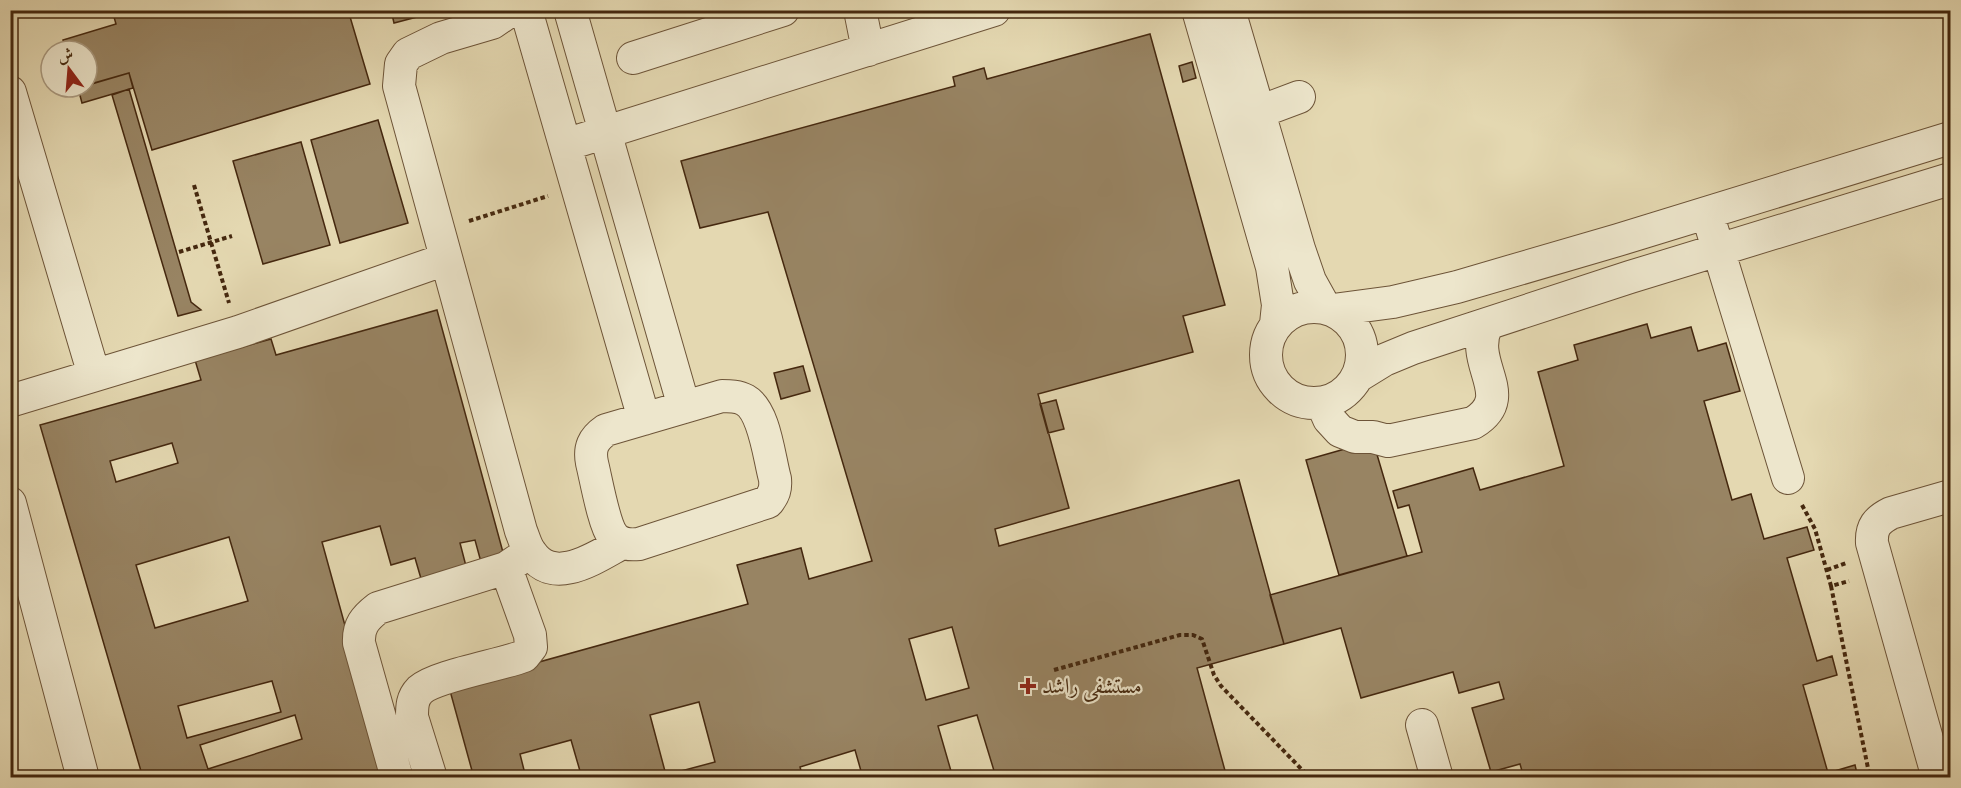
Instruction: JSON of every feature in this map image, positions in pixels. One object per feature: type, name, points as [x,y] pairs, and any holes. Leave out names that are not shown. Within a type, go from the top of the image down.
[{"type":"street","points":[[377,705],[419,691],[434,682],[519,658],[528,652],[532,641],[518,560],[521,531],[399,86],[401,64],[408,54],[441,38],[492,23],[511,10]]},
{"type":"street","points":[[526,10],[644,419]]},
{"type":"street","points":[[633,58],[783,10]]},
{"type":"street","points":[[860,10],[868,50]]},
{"type":"street","points":[[565,145],[994,10]]},
{"type":"street","points":[[1198,10],[1272,267],[1278,305],[1276,324],[1268,339],[1265,356],[1268,372],[1276,387],[1290,397],[1305,404],[1322,403],[1343,394],[1352,386],[1358,376],[1362,361],[1362,346],[1356,331],[1347,319],[1329,309],[1310,281],[1229,10]]},
{"type":"street","points":[[571,13],[684,407]]},
{"type":"street","points":[[10,92],[94,375]]},
{"type":"street","points":[[1259,112],[1299,97]]},
{"type":"street","points":[[1276,324],[1299,309],[1312,307],[1329,309],[1393,302],[1435,292],[1618,240],[1950,138]]},
{"type":"street","points":[[1358,376],[1384,360],[1413,348],[1630,277],[1950,179]]},
{"type":"street","points":[[1707,212],[1788,478]]},
{"type":"street","points":[[1618,240],[1630,277]]},
{"type":"street","points":[[10,400],[238,332],[443,244]]},
{"type":"street","points":[[1322,403],[1329,418],[1340,431],[1355,437],[1373,437],[1388,441],[1473,423],[1484,416],[1491,406],[1493,394],[1480,343],[1487,325]]},
{"type":"street","points":[[722,396],[745,399],[760,417],[775,479],[776,487],[773,495],[768,502],[639,544],[622,543],[613,536],[608,526],[590,453],[592,444],[606,430],[684,407],[722,396]]},
{"type":"street","points":[[1938,777],[1872,543],[1872,533],[1875,524],[1891,513],[1950,496]]},
{"type":"street","points":[[10,503],[83,777]]},
{"type":"street","points":[[397,777],[359,644],[360,626],[367,617],[378,608],[518,560],[566,569],[591,560],[622,543]]},
{"type":"street","points":[[419,691],[412,707],[412,717],[431,777]]},
{"type":"street","points":[[1422,725],[1437,777]]},
{"type":"path","points":[[571,13],[660,15]]},
{"type":"path","points":[[194,185],[238,332]]},
{"type":"path","points":[[443,244],[577,187]]},
{"type":"path","points":[[179,252],[232,236]]},
{"type":"path","points":[[1788,478],[1815,529],[1831,586],[1870,777]]},
{"type":"path","points":[[1831,586],[1880,571]]},
{"type":"path","points":[[1054,670],[1180,635],[1193,635],[1202,639],[1214,675],[1221,686],[1310,777]]},
{"type":"building","points":[[112,10],[348,10],[370,84],[152,150],[129,73],[99,82],[99,39],[66,39],[116,24]]},
{"type":"building","points":[[391,10],[419,10],[421,16],[394,23]]},
{"type":"building","points":[[1150,34],[1225,305],[1183,316],[1193,352],[1038,394],[1069,508],[995,529],[999,546],[1239,480],[1284,644],[1197,668],[1227,778],[984,778],[995,774],[977,715],[938,726],[953,778],[863,778],[855,750],[800,767],[803,778],[582,778],[571,740],[520,754],[526,778],[474,778],[449,687],[748,604],[737,565],[801,548],[809,579],[872,561],[768,212],[700,228],[681,161],[955,86],[953,77],[984,68],[987,79]],"holes":[[[952,627],[969,688],[926,700],[909,639]],[[699,702],[715,762],[666,775],[650,715]]]},
{"type":"building","points":[[1192,62],[1196,78],[1183,82],[1179,66]]},
{"type":"building","points":[[129,73],[133,88],[99,98],[99,82]]},
{"type":"building","points":[[129,89],[191,302],[201,310],[178,316],[112,95]]},
{"type":"building","points":[[81,99],[96,99],[82,103]]},
{"type":"building","points":[[378,120],[408,223],[340,243],[311,140]]},
{"type":"building","points":[[301,142],[330,245],[263,264],[233,161]]},
{"type":"building","points":[[437,310],[504,556],[481,562],[475,540],[460,543],[467,570],[422,582],[415,558],[391,565],[380,526],[322,542],[387,778],[143,778],[40,425],[201,380],[195,360],[271,339],[276,355]],"holes":[[[172,443],[178,463],[116,482],[110,461]],[[229,537],[248,601],[155,628],[136,565]],[[272,681],[281,712],[187,738],[178,706]],[[295,715],[302,739],[208,769],[200,745]]]},
{"type":"building","points":[[1647,324],[1651,338],[1691,327],[1698,351],[1726,343],[1740,391],[1704,401],[1732,500],[1751,494],[1764,539],[1807,527],[1814,550],[1787,558],[1817,661],[1832,656],[1837,675],[1803,685],[1828,773],[1855,765],[1858,778],[1524,778],[1520,764],[1491,772],[1472,708],[1504,699],[1499,682],[1459,693],[1453,672],[1361,698],[1341,628],[1284,644],[1270,595],[1422,552],[1409,505],[1398,508],[1393,491],[1473,468],[1480,490],[1564,466],[1538,372],[1578,360],[1574,345]]},
{"type":"building","points":[[803,366],[810,391],[781,399],[774,373]]},
{"type":"building","points":[[1056,400],[1064,429],[1048,433],[1040,404]]},
{"type":"building","points":[[1373,441],[1407,556],[1339,575],[1306,460]]},
{"type":"place","name":"مستشفى راشد","points":[[1028,686]]}]
